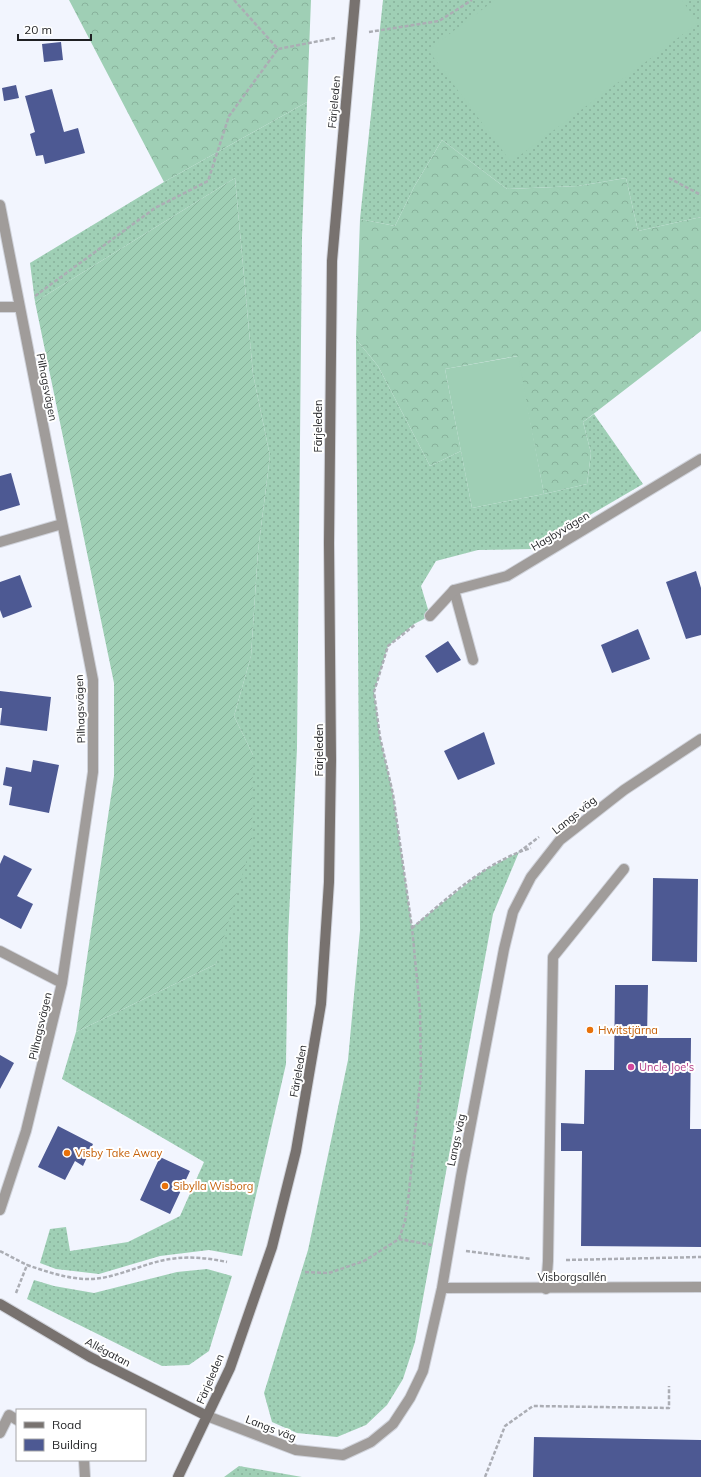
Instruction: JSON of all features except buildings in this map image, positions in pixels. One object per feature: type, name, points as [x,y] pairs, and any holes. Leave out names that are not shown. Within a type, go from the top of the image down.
[{"type":"main road","name":"Färjeleden","points":[[178,1477],[230,1368],[272,1247],[296,1151],[321,1004],[328,882],[331,760],[329,535],[332,262],[355,0]]},
{"type":"main road","name":"Allégatan","points":[[5,1307],[90,1357],[207,1416]]},
{"type":"street","name":"Pilhagsvägen","points":[[0,205],[93,680],[93,772],[62,983],[26,1131],[0,1210]]},
{"type":"street","points":[[0,307],[19,307]]},
{"type":"street","name":"Hagbyvägen","points":[[454,590],[507,576],[701,459]]},
{"type":"street","points":[[0,542],[62,524]]},
{"type":"street","points":[[430,616],[454,590]]},
{"type":"street","points":[[454,590],[473,660]]},
{"type":"street","name":"Langs väg","points":[[207,1416],[296,1450],[343,1455],[371,1442],[393,1424],[410,1398],[423,1371],[442,1288],[461,1176],[504,949],[513,912],[531,877],[560,840],[624,790],[701,739]]},
{"type":"street","points":[[546,1289],[548,1261],[553,957],[624,869]]},
{"type":"street","points":[[0,951],[62,983]]},
{"type":"street","name":"Visborgsallén","points":[[442,1288],[701,1288]]},
{"type":"street","points":[[0,1433],[9,1415],[16,1419]]},
{"type":"street","points":[[84,1461],[85,1477]]},
{"type":"path","points":[[234,0],[278,49]]},
{"type":"path","points":[[19,307],[155,208],[208,181],[229,116],[278,49],[438,21],[472,0]]},
{"type":"path","points":[[669,178],[701,195]]},
{"type":"path","points":[[305,1272],[329,1273],[364,1261],[399,1239],[405,1221],[421,1074],[420,1010],[412,928],[393,794],[380,737],[374,692],[388,646],[414,624],[430,616]]},
{"type":"path","points":[[412,928],[483,871],[519,852],[560,840]]},
{"type":"path","points":[[399,1239],[449,1248],[548,1261],[701,1257]]},
{"type":"path","points":[[0,1251],[27,1265],[55,1275],[93,1279],[126,1272],[169,1259],[200,1257],[227,1262]]},
{"type":"path","points":[[5,1307],[27,1265]]},
{"type":"path","points":[[485,1477],[505,1426],[533,1406],[669,1408],[669,1386]]},
{"type":"green space","points":[[69,0],[311,0],[307,102],[164,182]]},
{"type":"green space","points":[[383,0],[701,0],[701,217],[638,231],[626,178],[578,186],[507,189],[442,140],[414,187],[395,226],[360,219]]},
{"type":"green space","points":[[495,0],[682,0],[698,23],[511,162],[428,50]]},
{"type":"green space","points":[[307,102],[302,237],[297,748],[288,938],[286,1064],[242,1256],[209,1250],[160,1256],[99,1274],[56,1269],[40,1263],[50,1229],[66,1227],[70,1251],[128,1242],[180,1216],[204,1162],[62,1079],[76,1032],[216,964],[253,755],[234,716],[251,656],[258,551],[270,456],[253,374],[235,178],[35,302],[30,263],[164,182]]},
{"type":"green space","points":[[442,140],[507,189],[578,186],[626,178],[638,231],[701,217],[701,331],[583,422],[591,453],[587,484],[544,494],[517,356],[445,369],[461,451],[430,466],[378,366],[356,339],[360,219],[395,226],[414,187]]},
{"type":"green space","points":[[235,178],[253,374],[270,456],[258,551],[251,656],[234,716],[253,755],[252,842],[216,964],[76,1032],[114,776],[114,683],[35,302]]},
{"type":"green space","points":[[356,339],[378,366],[430,466],[461,451],[472,508],[587,484],[591,453],[583,422],[594,414],[643,484],[532,549],[478,550],[436,561],[421,586],[430,616],[414,624],[388,646],[374,692],[380,737],[393,794],[412,927],[483,871],[519,852],[493,914],[415,1342],[403,1379],[387,1405],[366,1425],[337,1437],[297,1433],[272,1422],[264,1393],[308,1250],[348,1060],[360,930]]},
{"type":"green space","points":[[518,356],[544,494],[472,508],[445,369]]},
{"type":"green space","points":[[207,1269],[232,1276],[209,1351],[189,1365],[162,1366],[27,1299],[34,1280],[54,1286],[94,1293],[177,1272]]},
{"type":"green space","points":[[239,1466],[302,1477],[224,1477]]},
{"type":"place","name":"Hwitstjärna","points":[[590,1030]]},
{"type":"place","name":"Uncle Joe's","points":[[631,1067]]},
{"type":"place","name":"Visby Take Away","points":[[67,1153]]},
{"type":"place","name":"Sibylla Wisborg","points":[[165,1186]]}]
